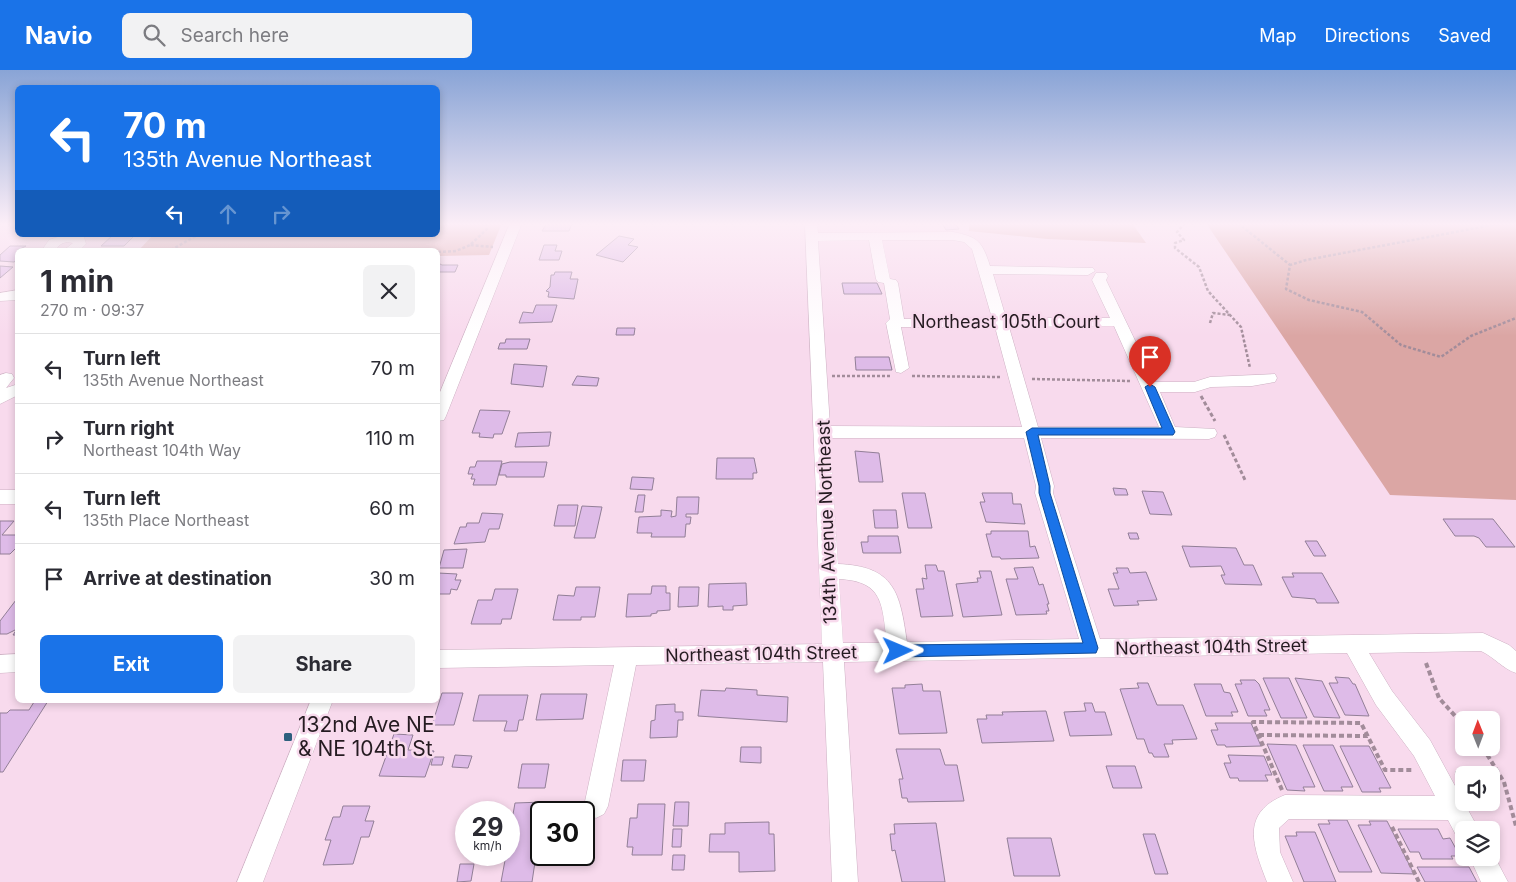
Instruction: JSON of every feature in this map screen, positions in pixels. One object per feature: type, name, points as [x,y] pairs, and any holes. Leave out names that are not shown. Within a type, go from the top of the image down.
[{"type":"street","points":[[440,411],[501,261]]},
{"type":"street","name":"134th Avenue Northeast","points":[[813,261],[845,882]]},
{"type":"street","points":[[882,261],[896,323],[902,373]]},
{"type":"street","points":[[982,261],[1032,432],[1045,486],[1044,493],[1092,648]]},
{"type":"street","points":[[985,270],[1094,274],[1099,280],[1148,383],[1169,432]]},
{"type":"street","points":[[0,297],[15,296]]},
{"type":"street","name":"Northeast 105th Court","points":[[896,323],[1119,322]]},
{"type":"street","points":[[1148,383],[1195,387],[1210,382],[1252,381],[1269,378]]},
{"type":"street","points":[[0,399],[5,394],[8,384]]},
{"type":"street","points":[[823,432],[1209,433]]},
{"type":"street","points":[[0,498],[15,497]]},
{"type":"street","points":[[828,571],[864,573],[875,578],[886,587],[891,596],[898,651]]},
{"type":"street","name":"Northeast 104th Street","points":[[440,659],[1482,642],[1509,658]]},
{"type":"street","points":[[1280,882],[1268,852],[1266,823],[1285,807],[1455,808],[1422,748],[1384,698],[1353,644]]},
{"type":"street","points":[[596,806],[627,656]]},
{"type":"street","points":[[0,664],[15,663]]},
{"type":"street","points":[[250,882],[321,703]]},
{"type":"street","points":[[1486,866],[1495,882]]},
{"type":"path","points":[[1191,261],[1199,267],[1208,291],[1240,327],[1252,381]]},
{"type":"path","points":[[1285,261],[1290,265]]},
{"type":"path","points":[[1290,265],[1303,261]]},
{"type":"path","points":[[1290,265],[1286,288],[1309,300],[1362,312],[1401,345],[1441,357],[1471,336],[1516,318]]},
{"type":"path","points":[[1210,323],[1213,313],[1231,315]]},
{"type":"path","points":[[826,376],[902,373],[1007,377]]},
{"type":"path","points":[[1032,379],[1122,379],[1148,383]]},
{"type":"path","points":[[1426,664],[1439,698],[1455,716]]},
{"type":"path","points":[[1284,796],[1253,722],[1361,723],[1385,770],[1423,770]]},
{"type":"path","points":[[1259,735],[1368,736]]},
{"type":"path","points":[[1488,756],[1501,776],[1508,794],[1516,826]]},
{"type":"path","points":[[1388,818],[1419,882]]},
{"type":"shaded area","points":[[1232,261],[1516,261],[1516,500],[1390,495]]},
{"type":"building","points":[[440,264],[458,265],[455,272],[440,272]]},
{"type":"building","points":[[0,266],[13,267],[0,278]]},
{"type":"building","points":[[555,272],[572,272],[570,279],[578,279],[574,299],[548,297],[549,292],[546,291],[550,287],[551,275],[554,275]]},
{"type":"building","points":[[842,283],[877,283],[882,294],[844,294]]},
{"type":"building","points":[[536,305],[557,305],[552,322],[519,323],[523,312],[533,313]]},
{"type":"building","points":[[617,328],[635,328],[634,335],[616,335]]},
{"type":"building","points":[[506,339],[530,339],[527,349],[498,349],[500,343],[505,343]]},
{"type":"building","points":[[855,357],[889,357],[892,370],[856,370]]},
{"type":"building","points":[[514,364],[547,366],[543,387],[511,384]]},
{"type":"building","points":[[577,376],[599,378],[597,386],[572,385]]},
{"type":"building","points":[[480,410],[510,411],[502,434],[494,434],[493,438],[479,437],[480,433],[472,433]]},
{"type":"building","points":[[551,432],[549,446],[515,447],[518,433]]},
{"type":"building","points":[[855,451],[879,453],[883,482],[859,482]]},
{"type":"building","points":[[717,458],[754,458],[757,473],[753,473],[753,479],[716,479]]},
{"type":"building","points":[[477,461],[502,461],[496,485],[473,485],[475,479],[471,479],[473,474],[468,474],[470,467],[475,467]]},
{"type":"building","points":[[510,462],[547,462],[544,477],[506,477],[506,475],[499,475],[502,464]]},
{"type":"building","points":[[632,477],[654,478],[652,490],[630,489]]},
{"type":"building","points":[[1113,488],[1126,489],[1128,495],[1115,495]]},
{"type":"building","points":[[1142,491],[1163,492],[1172,515],[1150,514]]},
{"type":"building","points":[[902,493],[925,493],[932,528],[908,528]]},
{"type":"building","points":[[982,493],[1012,493],[1013,504],[1021,504],[1025,524],[986,522],[980,502],[985,502]]},
{"type":"building","points":[[638,495],[645,495],[643,512],[635,512]]},
{"type":"building","points":[[677,497],[699,497],[698,514],[686,514],[686,517],[691,517],[690,524],[686,524],[685,537],[651,537],[652,533],[637,533],[639,517],[661,516],[661,510],[672,511],[671,517],[676,516]]},
{"type":"building","points":[[558,505],[578,505],[575,526],[554,526]]},
{"type":"building","points":[[582,506],[602,507],[595,538],[574,538]]},
{"type":"building","points":[[873,510],[896,510],[898,528],[875,528]]},
{"type":"building","points":[[482,513],[503,514],[499,529],[489,529],[485,542],[454,544],[460,527],[466,527],[467,523],[479,523]]},
{"type":"building","points":[[1443,519],[1493,519],[1515,547],[1486,547],[1479,538],[1474,536],[1455,536]]},
{"type":"building","points":[[0,521],[14,521],[2,535],[15,535],[15,549],[10,554],[0,554]]},
{"type":"building","points":[[991,531],[1028,531],[1030,547],[1035,546],[1039,558],[1001,559],[1000,557],[992,557],[986,534],[991,534]]},
{"type":"building","points":[[1128,533],[1137,533],[1139,539],[1130,539]]},
{"type":"building","points":[[868,536],[898,536],[901,553],[863,553],[861,542],[868,542]]},
{"type":"building","points":[[1305,541],[1317,541],[1326,556],[1314,556]]},
{"type":"building","points":[[1182,546],[1236,548],[1244,565],[1253,565],[1262,585],[1225,584],[1221,575],[1225,575],[1221,566],[1190,567]]},
{"type":"building","points":[[467,549],[463,568],[440,568],[444,550]]},
{"type":"building","points":[[925,565],[936,565],[938,571],[944,571],[953,616],[921,617],[916,589],[924,589],[922,578],[927,579]]},
{"type":"building","points":[[1033,567],[1039,585],[1043,584],[1049,604],[1047,604],[1049,611],[1046,611],[1047,614],[1016,615],[1006,579],[1018,579],[1014,568]]},
{"type":"building","points":[[1116,568],[1128,568],[1130,573],[1146,572],[1157,600],[1137,601],[1139,605],[1114,606],[1108,589],[1119,589],[1113,573],[1118,573]]},
{"type":"building","points":[[979,571],[991,571],[1002,615],[963,617],[956,584],[978,582],[977,578],[981,578]]},
{"type":"building","points":[[440,573],[457,574],[455,580],[461,580],[457,590],[451,589],[450,594],[440,594]]},
{"type":"building","points":[[1292,573],[1322,573],[1339,603],[1317,603],[1315,599],[1292,597],[1282,577],[1294,577]]},
{"type":"building","points":[[746,583],[747,605],[733,606],[733,610],[723,610],[723,606],[708,607],[709,584]]},
{"type":"building","points":[[652,586],[666,586],[666,593],[670,593],[670,610],[657,611],[657,613],[651,614],[651,616],[626,617],[628,594],[651,594]]},
{"type":"building","points":[[576,587],[600,587],[595,617],[581,617],[581,620],[553,620],[558,595],[574,596]]},
{"type":"building","points":[[679,587],[699,587],[698,606],[678,607]]},
{"type":"building","points":[[495,589],[518,589],[511,619],[502,619],[501,624],[471,624],[478,600],[492,600]]},
{"type":"building","points":[[15,601],[15,630],[7,634],[0,634],[0,621]]},
{"type":"building","points":[[1335,677],[1349,678],[1355,684],[1369,716],[1345,715],[1329,683],[1338,683]]},
{"type":"building","points":[[1263,678],[1289,678],[1307,718],[1281,718]]},
{"type":"building","points":[[1295,678],[1322,681],[1340,718],[1314,717]]},
{"type":"building","points":[[1240,680],[1255,680],[1259,684],[1270,710],[1264,710],[1267,716],[1248,716],[1235,684],[1242,684]]},
{"type":"building","points":[[1137,683],[1148,683],[1157,705],[1183,705],[1197,739],[1172,740],[1173,744],[1164,744],[1169,757],[1154,757],[1152,753],[1149,753],[1144,739],[1137,739],[1120,689],[1139,688]]},
{"type":"building","points":[[922,684],[923,691],[940,691],[947,733],[899,734],[892,688],[905,688],[905,685]]},
{"type":"building","points":[[1194,684],[1221,684],[1224,692],[1230,693],[1238,712],[1231,712],[1233,716],[1206,716]]},
{"type":"building","points":[[726,688],[757,690],[757,695],[788,697],[787,722],[698,716],[701,690],[725,691]]},
{"type":"building","points":[[442,693],[463,693],[454,725],[432,725]]},
{"type":"building","points":[[541,694],[587,694],[583,719],[536,720]]},
{"type":"building","points":[[479,695],[528,695],[523,720],[519,720],[517,731],[504,731],[507,721],[473,721]]},
{"type":"building","points":[[33,703],[47,703],[3,772],[0,772],[0,713],[7,713],[10,710],[29,710]]},
{"type":"building","points":[[1084,703],[1092,703],[1095,712],[1105,712],[1112,735],[1070,736],[1064,712],[1086,711]]},
{"type":"building","points":[[675,704],[675,712],[683,712],[683,720],[678,720],[677,737],[650,738],[651,721],[655,720],[656,705]]},
{"type":"building","points":[[1046,711],[1054,741],[982,743],[977,719],[987,719],[986,715],[1003,715],[1002,712]]},
{"type":"building","points":[[1215,723],[1251,723],[1261,746],[1226,747],[1225,745],[1217,745],[1211,730],[1218,730]]},
{"type":"building","points":[[394,734],[413,735],[408,750],[434,751],[425,777],[379,776]]},
{"type":"building","points":[[1267,744],[1296,745],[1315,787],[1303,787],[1305,791],[1287,790]]},
{"type":"building","points":[[1303,745],[1333,745],[1353,787],[1341,787],[1343,791],[1324,791]]},
{"type":"building","points":[[1340,746],[1369,746],[1391,788],[1379,788],[1381,792],[1362,792]]},
{"type":"building","points":[[741,747],[761,747],[761,763],[740,762]]},
{"type":"building","points":[[896,749],[940,749],[945,765],[957,765],[964,801],[908,802],[907,798],[902,798],[899,779],[903,779]]},
{"type":"building","points":[[455,755],[472,756],[468,768],[452,767]]},
{"type":"building","points":[[1228,755],[1264,756],[1272,775],[1265,775],[1268,781],[1239,781],[1238,778],[1230,778],[1224,763],[1231,763]]},
{"type":"building","points":[[433,757],[444,757],[442,765],[431,765]]},
{"type":"building","points":[[623,760],[646,760],[644,781],[621,781]]},
{"type":"building","points":[[522,764],[549,764],[545,788],[518,788]]},
{"type":"building","points":[[1106,766],[1135,766],[1142,788],[1113,788]]},
{"type":"building","points":[[530,802],[530,866],[534,866],[532,882],[501,882],[504,866],[520,866],[520,803]]},
{"type":"building","points":[[675,802],[689,802],[688,826],[673,826]]},
{"type":"building","points":[[638,804],[665,804],[662,855],[632,855],[633,847],[627,847],[630,818],[637,818]]},
{"type":"building","points":[[343,806],[370,806],[365,821],[374,821],[369,837],[361,837],[353,864],[323,865],[331,840],[325,840],[333,817],[340,817]]},
{"type":"building","points":[[1328,820],[1347,820],[1372,872],[1339,872],[1318,824],[1330,824]]},
{"type":"building","points":[[1369,821],[1387,821],[1414,874],[1381,873],[1358,825],[1371,825]]},
{"type":"building","points":[[769,822],[769,834],[774,834],[775,871],[739,872],[739,852],[709,852],[710,834],[725,834],[725,823]]},
{"type":"building","points":[[936,823],[945,882],[902,882],[895,850],[892,851],[890,834],[895,834],[894,824]]},
{"type":"building","points":[[673,829],[682,829],[681,847],[672,847]]},
{"type":"building","points":[[1398,829],[1438,829],[1443,839],[1450,838],[1455,847],[1455,856],[1451,856],[1453,859],[1422,859],[1419,852],[1410,852]]},
{"type":"building","points":[[1296,832],[1315,832],[1336,882],[1304,882],[1285,836],[1297,836]]},
{"type":"building","points":[[1143,834],[1155,834],[1168,874],[1155,874]]},
{"type":"building","points":[[1007,838],[1051,838],[1060,876],[1014,876]]},
{"type":"building","points":[[673,855],[685,855],[684,870],[672,870]]},
{"type":"building","points":[[460,866],[474,866],[471,881],[457,882]]},
{"type":"building","points":[[1417,867],[1469,867],[1477,882],[1425,882]]},
{"type":"place","name":"132nd Ave NE & NE 104th St","points":[[288,737]]},
{"type":"route","points":[[898,651],[1092,648],[1044,493],[1045,486],[1032,432],[1169,432],[1150,387]]}]
